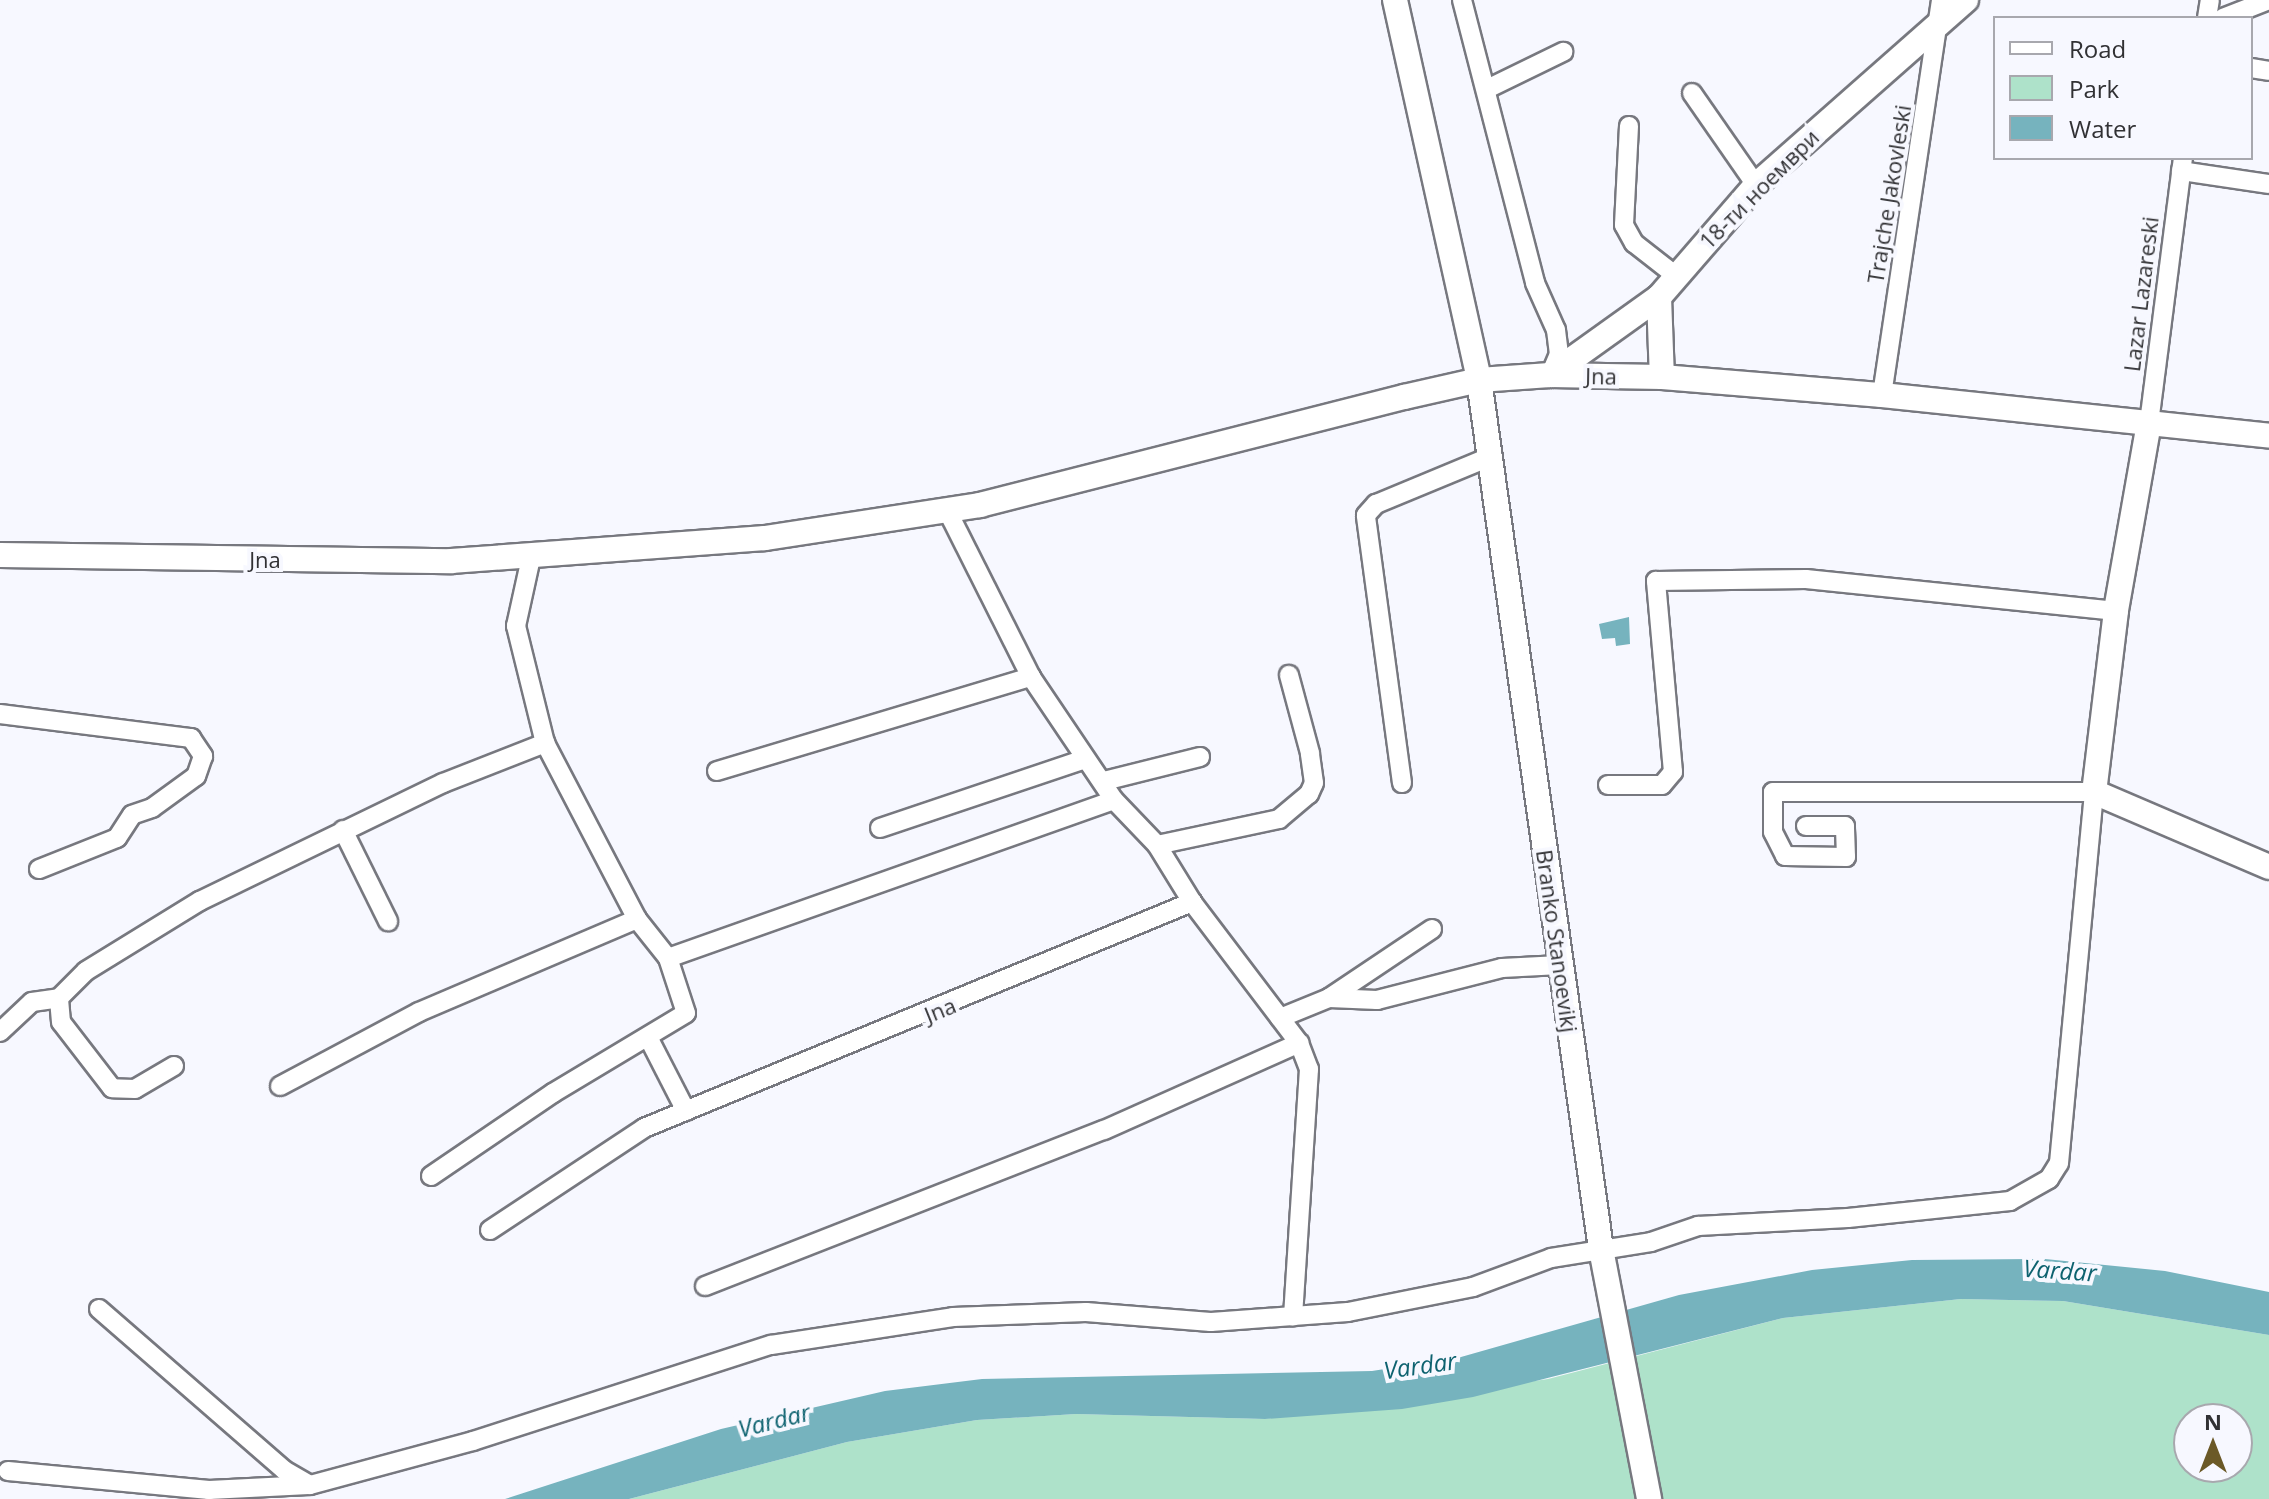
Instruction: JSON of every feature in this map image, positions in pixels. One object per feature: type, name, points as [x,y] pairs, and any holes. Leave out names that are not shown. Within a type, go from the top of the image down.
[{"type":"street","name":"Branko Stanoevikj","points":[[1395,0],[1479,380],[1492,456],[1601,1249],[1649,1499]]},
{"type":"street","points":[[1462,0],[1535,283],[1556,330],[1559,354],[1550,375]]},
{"type":"street","name":"18-ти ноември","points":[[1550,375],[1659,297],[1756,185],[1940,12],[1966,0]]},
{"type":"street","points":[[2228,16],[2269,0]]},
{"type":"street","name":"Trajche Jakovleski","points":[[1882,395],[1940,12]]},
{"type":"street","points":[[1487,89],[1563,52]]},
{"type":"street","points":[[1692,93],[1756,185]]},
{"type":"street","points":[[1629,126],[1624,225],[1634,243],[1675,275]]},
{"type":"street","name":"Lazar Lazareski","points":[[2149,423],[2182,164],[2269,184]]},
{"type":"street","points":[[1659,297],[1662,377]]},
{"type":"street","name":"Jna","points":[[0,555],[531,558],[765,538],[947,510],[1479,380],[1550,375],[1662,377],[1882,395],[2269,436]]},
{"type":"street","points":[[8,1471],[209,1490],[310,1485],[473,1441],[771,1345],[953,1317],[1086,1312],[1211,1322],[1348,1312],[1473,1287],[1551,1258],[1651,1242],[1698,1226],[1848,1218],[2010,1201],[2049,1179],[2059,1163],[2094,792],[2116,611],[2149,423]]},
{"type":"street","points":[[1402,783],[1366,515],[1376,504],[1492,456]]},
{"type":"street","points":[[947,510],[1031,677],[1085,759],[1104,781],[1114,800],[1157,845],[1192,902],[1299,1043],[1309,1069],[1293,1316]]},
{"type":"street","points":[[431,1176],[553,1093],[686,1013],[668,958],[637,919],[545,743],[516,626],[531,558]]},
{"type":"street","points":[[1608,785],[1662,785],[1673,772],[1656,581],[1806,579],[2116,611]]},
{"type":"street","points":[[1157,845],[1279,819],[1309,794],[1314,783],[1310,753],[1289,675]]},
{"type":"street","points":[[717,771],[1031,677]]},
{"type":"street","points":[[0,714],[191,738],[203,756],[196,776],[152,808],[132,815],[117,838],[39,869]]},
{"type":"street","points":[[0,1032],[32,1002],[59,998],[86,971],[200,901],[443,783],[545,743]]},
{"type":"street","points":[[1104,781],[1200,757]]},
{"type":"street","points":[[880,828],[1085,759]]},
{"type":"street","points":[[1806,826],[1845,826],[1846,857],[1785,856],[1773,832],[1773,792],[2094,792],[2269,867]]},
{"type":"street","points":[[668,958],[1114,800]]},
{"type":"street","points":[[343,830],[388,921]]},
{"type":"street","name":"Jna","points":[[490,1230],[644,1128],[1192,902]]},
{"type":"street","points":[[280,1086],[419,1012],[637,919]]},
{"type":"street","points":[[1280,1018],[1329,998],[1432,929]]},
{"type":"street","points":[[1329,998],[1377,1000],[1502,968],[1560,965]]},
{"type":"street","points":[[59,998],[61,1022],[112,1088],[135,1089],[174,1066]]},
{"type":"street","points":[[648,1037],[686,1111]]},
{"type":"street","points":[[705,1286],[1104,1130],[1299,1043]]},
{"type":"street","points":[[99,1309],[284,1470],[310,1485]]},
{"type":"green space","points":[[1961,1299],[2063,1301],[2269,1335],[2269,1499],[629,1499],[847,1442],[977,1420],[1076,1414],[1265,1419],[1548,1379],[1783,1318]]},
{"type":"water","points":[[1629,617],[1630,644],[1616,646],[1615,638],[1602,639],[1599,624]]},
{"type":"water","name":"Vardar","points":[[2045,1259],[2165,1271],[2269,1292],[2269,1335],[2063,1301],[1961,1299],[1783,1318],[1473,1397],[1402,1409],[1265,1419],[1076,1414],[977,1420],[847,1442],[629,1499],[505,1499],[721,1429],[885,1391],[982,1379],[1372,1371],[1461,1357],[1679,1295],[1812,1270],[1912,1260]]}]
